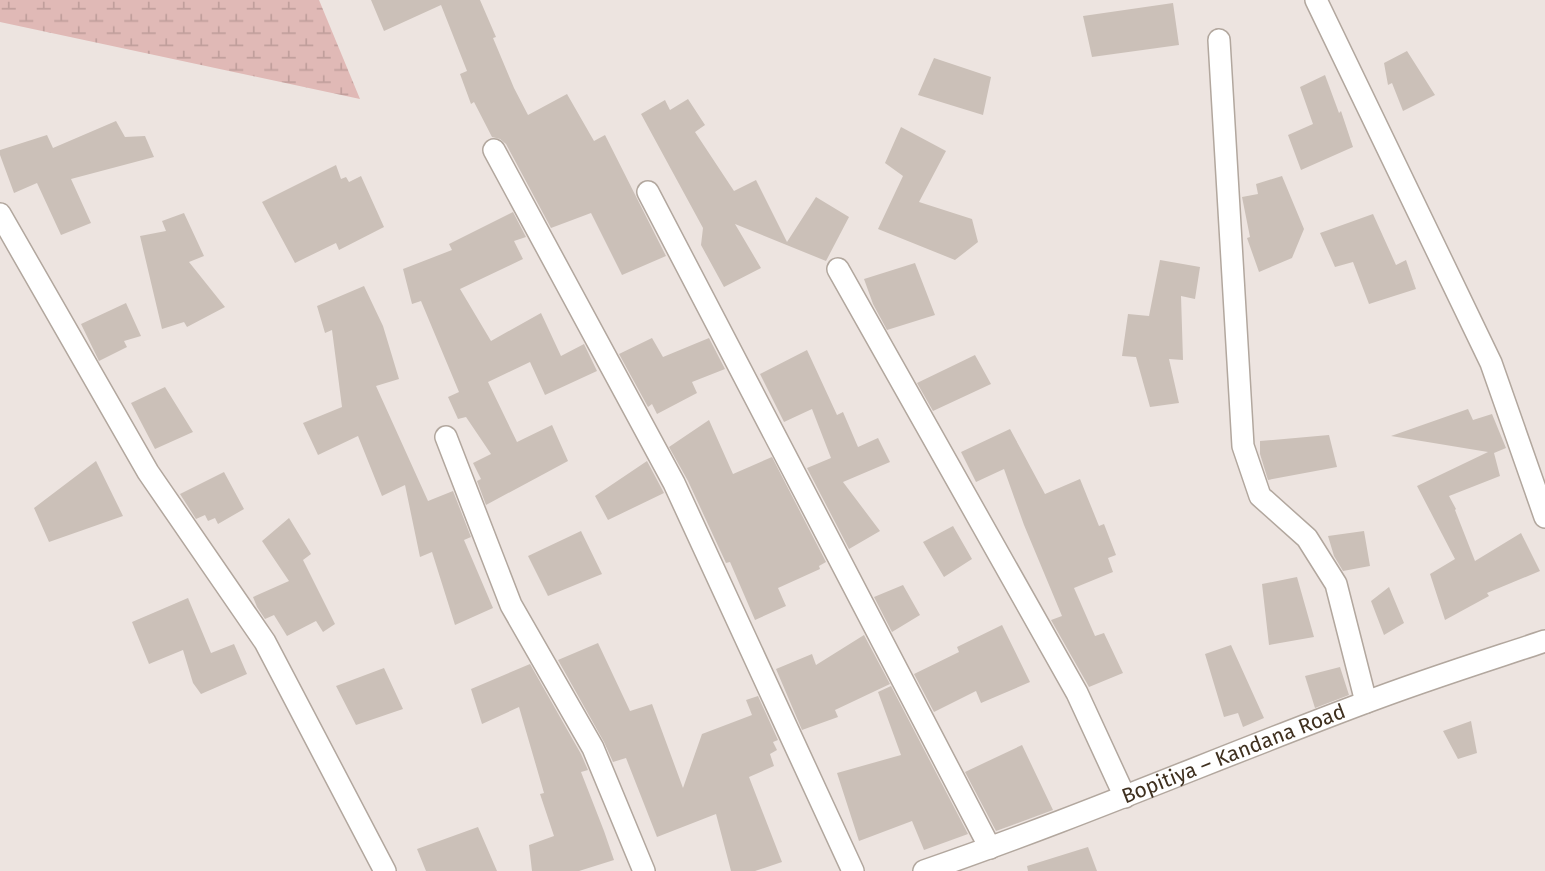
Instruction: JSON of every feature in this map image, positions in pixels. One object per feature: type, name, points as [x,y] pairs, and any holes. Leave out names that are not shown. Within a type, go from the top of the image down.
[{"type":"street","points":[[1316,0],[1491,363],[1545,517]]},
{"type":"street","points":[[1219,40],[1243,446],[1260,496],[1307,538],[1336,584],[1366,702]]},
{"type":"street","points":[[494,150],[674,483],[853,871]]},
{"type":"street","points":[[648,192],[990,848]]},
{"type":"street","points":[[0,214],[148,472],[265,642],[386,871]]},
{"type":"street","points":[[838,269],[1077,693],[1125,797]]},
{"type":"street","points":[[446,437],[511,605],[593,748],[643,871]]},
{"type":"street","name":"Bopitiya – Kandana Road","points":[[924,871],[1125,797],[1366,702],[1545,641]]},
{"type":"green space","points":[[0,0],[319,0],[360,99],[0,22]]},
{"type":"building","points":[[371,0],[480,0],[496,37],[493,38],[528,115],[567,94],[594,141],[605,135],[666,256],[622,275],[591,213],[551,228],[506,144],[492,137],[474,102],[471,104],[460,74],[467,71],[441,5],[384,31]]},
{"type":"building","points":[[1173,3],[1179,45],[1092,57],[1083,16]]},
{"type":"building","points":[[1407,51],[1435,95],[1403,111],[1392,83],[1388,85],[1384,63]]},
{"type":"building","points":[[934,58],[991,77],[983,115],[918,95]]},
{"type":"building","points":[[1325,75],[1353,147],[1301,170],[1288,135],[1313,124],[1300,87]]},
{"type":"building","points":[[688,99],[705,125],[695,132],[734,191],[756,180],[787,242],[816,197],[849,217],[826,261],[735,224],[761,268],[724,287],[701,245],[703,228],[641,114],[665,100],[670,110]]},
{"type":"building","points":[[116,121],[125,137],[145,136],[154,157],[71,179],[91,223],[61,235],[37,183],[14,193],[0,150],[47,135],[53,148]]},
{"type":"building","points":[[901,127],[946,151],[919,202],[972,219],[978,242],[955,260],[878,229],[903,176],[885,163]]},
{"type":"building","points":[[336,165],[341,179],[346,177],[349,182],[361,176],[384,227],[339,250],[336,243],[295,263],[262,202]]},
{"type":"building","points":[[1282,176],[1304,229],[1292,258],[1259,272],[1247,238],[1250,237],[1242,197],[1258,194],[1256,184]]},
{"type":"building","points":[[513,212],[526,237],[514,241],[523,259],[460,289],[491,341],[541,313],[561,356],[584,344],[597,371],[545,395],[530,362],[488,382],[517,442],[552,425],[568,461],[486,505],[477,481],[481,479],[473,463],[491,454],[466,417],[458,419],[448,397],[459,392],[421,301],[412,304],[403,269],[452,250],[449,244]]},
{"type":"building","points":[[184,213],[204,256],[189,262],[225,307],[187,327],[184,322],[162,329],[140,236],[166,231],[162,221]]},
{"type":"building","points":[[1373,214],[1396,265],[1406,260],[1416,289],[1369,304],[1353,262],[1335,267],[1320,233]]},
{"type":"building","points":[[1160,260],[1200,267],[1195,299],[1181,296],[1183,360],[1169,359],[1179,403],[1150,407],[1136,357],[1122,356],[1128,314],[1149,316]]},
{"type":"building","points":[[915,263],[935,315],[887,330],[864,279]]},
{"type":"building","points":[[364,286],[383,326],[399,379],[376,386],[428,501],[453,491],[471,537],[464,540],[493,608],[455,625],[432,552],[420,557],[405,485],[382,496],[358,436],[318,455],[303,423],[342,407],[332,330],[325,333],[317,306]]},
{"type":"building","points":[[126,303],[141,336],[124,341],[127,347],[99,361],[81,324]]},
{"type":"building","points":[[652,338],[663,357],[709,338],[725,369],[692,382],[697,393],[657,414],[652,404],[648,407],[619,354]]},
{"type":"building","points":[[807,350],[837,415],[843,412],[858,447],[878,438],[890,462],[843,482],[880,531],[849,549],[807,468],[831,458],[812,409],[784,422],[760,374]]},
{"type":"building","points":[[975,355],[991,384],[933,411],[917,383]]},
{"type":"building","points":[[165,387],[193,432],[155,449],[131,403]]},
{"type":"building","points":[[1468,409],[1473,420],[1492,414],[1506,448],[1494,453],[1500,476],[1449,496],[1475,561],[1521,533],[1540,571],[1487,593],[1489,596],[1445,620],[1430,574],[1455,559],[1417,486],[1488,452],[1391,436]]},
{"type":"building","points":[[709,420],[733,474],[772,457],[826,562],[819,566],[820,569],[778,588],[786,606],[755,620],[730,562],[726,563],[669,447]]},
{"type":"building","points":[[1010,429],[1045,494],[1080,479],[1099,526],[1104,524],[1116,555],[1108,558],[1113,572],[1074,588],[1095,636],[1104,633],[1123,673],[1089,687],[1051,620],[1062,616],[1004,469],[976,482],[961,452]]},
{"type":"building","points":[[1329,435],[1337,467],[1268,480],[1260,454],[1260,441]]},
{"type":"building","points":[[96,461],[123,516],[49,542],[34,508]]},
{"type":"building","points":[[647,461],[664,493],[608,520],[595,496]]},
{"type":"building","points":[[224,472],[244,509],[218,524],[215,518],[208,521],[205,515],[196,519],[180,494]]},
{"type":"building","points":[[289,518],[311,554],[303,560],[335,624],[323,632],[316,621],[287,636],[274,615],[265,619],[253,597],[289,581],[262,541]]},
{"type":"building","points":[[953,526],[972,559],[944,577],[923,542]]},
{"type":"building","points":[[581,531],[602,574],[548,596],[528,556]]},
{"type":"building","points":[[1364,531],[1370,566],[1343,571],[1334,556],[1328,536]]},
{"type":"building","points":[[1297,577],[1314,637],[1269,645],[1262,584]]},
{"type":"building","points":[[903,585],[920,615],[892,632],[874,597]]},
{"type":"building","points":[[1389,587],[1404,623],[1384,635],[1371,601]]},
{"type":"building","points":[[188,598],[211,653],[234,644],[247,674],[201,694],[193,683],[183,650],[149,664],[132,622]]},
{"type":"building","points":[[1002,625],[1030,682],[981,703],[976,691],[934,712],[914,674],[959,652],[957,647]]},
{"type":"building","points":[[864,635],[890,684],[835,710],[838,717],[802,730],[776,669],[812,654],[816,665]]},
{"type":"building","points":[[598,643],[630,711],[652,704],[683,788],[702,734],[752,715],[746,700],[758,696],[778,740],[773,742],[777,750],[770,754],[774,766],[749,777],[782,862],[755,871],[731,871],[716,814],[657,837],[626,758],[613,762],[558,660]]},
{"type":"building","points":[[1231,645],[1264,718],[1243,727],[1238,713],[1224,717],[1205,654]]},
{"type":"building","points":[[530,664],[588,770],[581,772],[614,860],[579,871],[532,871],[529,845],[554,836],[540,794],[544,793],[519,707],[482,724],[471,689]]},
{"type":"building","points":[[1340,667],[1349,695],[1315,708],[1305,676]]},
{"type":"building","points":[[384,668],[403,709],[356,725],[336,686]]},
{"type":"building","points":[[891,686],[968,834],[924,850],[912,821],[859,841],[837,773],[901,755],[878,692]]},
{"type":"building","points":[[1471,721],[1477,753],[1458,759],[1443,731]]},
{"type":"building","points":[[1022,745],[1053,810],[996,831],[965,772]]},
{"type":"building","points":[[478,827],[497,871],[426,871],[417,849]]},
{"type":"building","points":[[1088,847],[1097,871],[1028,871],[1027,866]]}]
